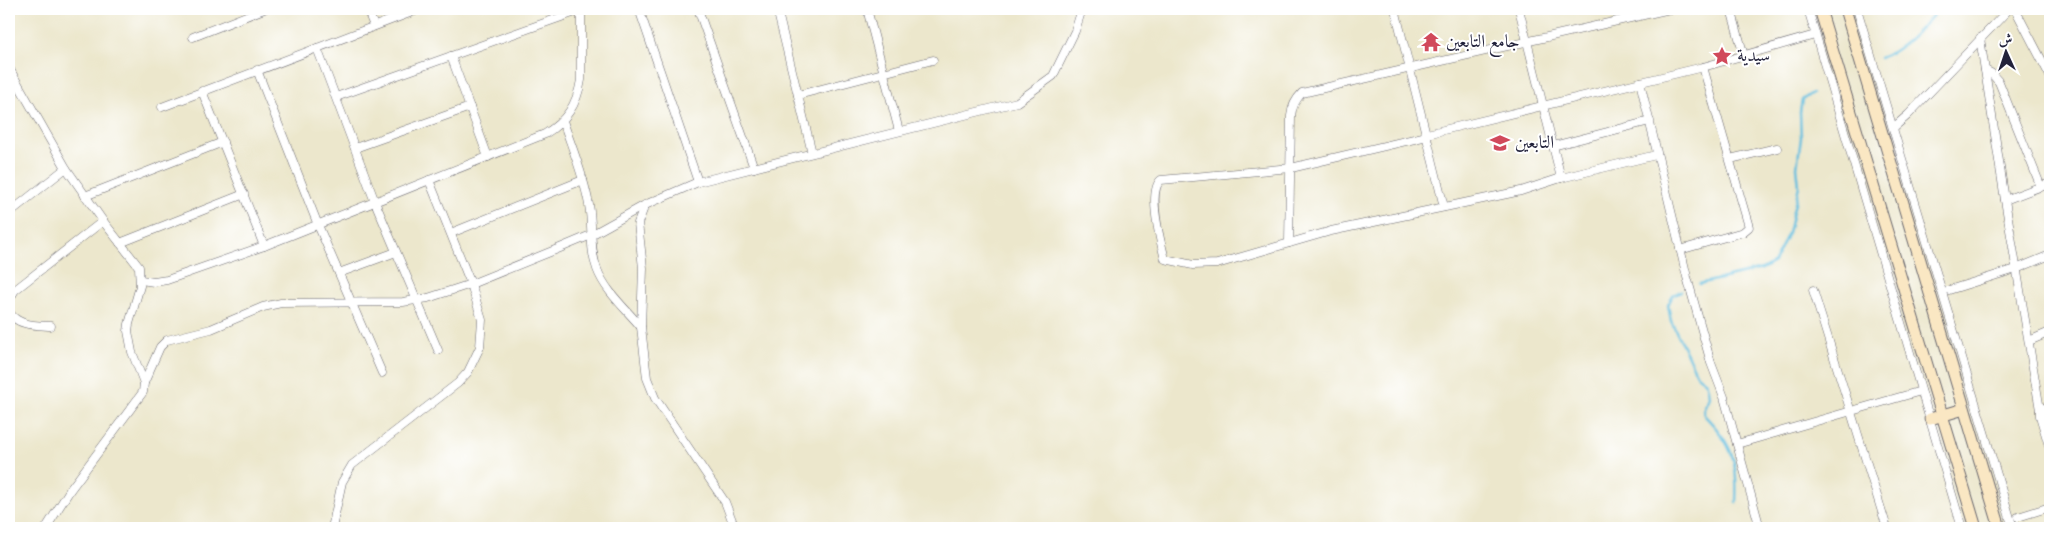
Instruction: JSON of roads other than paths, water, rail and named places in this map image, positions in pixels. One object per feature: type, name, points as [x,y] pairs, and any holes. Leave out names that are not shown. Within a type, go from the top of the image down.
[{"type":"main road","points":[[1820,9],[1976,528]]},
{"type":"main road","points":[[1845,9],[1940,306],[1964,409],[2000,528]]},
{"type":"main road","points":[[1930,419],[1964,409]]},
{"type":"street","points":[[193,36],[247,12],[264,9]]},
{"type":"street","points":[[367,9],[374,26]]},
{"type":"street","points":[[162,107],[420,9]]},
{"type":"street","points":[[141,280],[154,282],[167,280],[264,246],[545,134],[563,121],[575,102],[580,86],[581,9],[336,97]]},
{"type":"street","points":[[639,9],[698,182]]},
{"type":"street","points":[[698,9],[754,168]]},
{"type":"street","points":[[777,9],[812,153]]},
{"type":"street","points":[[867,9],[899,131]]},
{"type":"street","points":[[46,528],[70,490],[140,397],[160,347],[167,340],[211,329],[272,305],[417,301],[472,284],[591,235],[645,205],[698,182],[1008,104],[1024,98],[1053,76],[1075,31],[1082,9]]},
{"type":"street","points":[[1395,9],[1444,207]]},
{"type":"street","points":[[1519,9],[1561,178]]},
{"type":"street","points":[[1289,243],[1292,107],[1296,99],[1302,94],[1528,42],[1635,12],[1670,9]]},
{"type":"street","points":[[1730,9],[1744,56]]},
{"type":"street","points":[[1808,9],[1962,528]]},
{"type":"street","points":[[1857,9],[1893,128],[1940,306],[2012,528]]},
{"type":"street","points":[[1893,128],[1908,115],[2009,9]]},
{"type":"street","points":[[2014,9],[2050,76]]},
{"type":"street","points":[[1656,155],[1561,178],[1521,191],[1331,231],[1209,265],[1193,266],[1165,259],[1156,221],[1156,186],[1161,180],[1291,168],[1703,67],[1815,35]]},
{"type":"street","points":[[1980,38],[2040,416],[2050,449]]},
{"type":"street","points":[[317,48],[375,202],[438,350]]},
{"type":"street","points":[[452,56],[488,157]]},
{"type":"street","points":[[798,95],[933,60]]},
{"type":"street","points":[[1680,250],[1743,232],[1749,227],[1703,67]]},
{"type":"street","points":[[9,68],[66,168],[103,221],[139,267],[141,280],[128,331],[132,352],[144,383]]},
{"type":"street","points":[[258,70],[318,225],[382,373]]},
{"type":"street","points":[[1985,70],[1991,73],[1999,82],[2041,187]]},
{"type":"street","points":[[1640,82],[1656,155],[1701,324],[1705,346],[1724,397],[1760,528]]},
{"type":"street","points":[[202,91],[264,246]]},
{"type":"street","points":[[355,148],[470,107]]},
{"type":"street","points":[[563,121],[583,180],[589,206],[593,258],[602,281],[641,327]]},
{"type":"street","points":[[1553,146],[1650,121]]},
{"type":"street","points":[[85,196],[223,142]]},
{"type":"street","points":[[1730,160],[1777,148]]},
{"type":"street","points":[[10,209],[66,168]]},
{"type":"street","points":[[332,528],[342,482],[352,465],[458,383],[475,360],[480,347],[482,320],[472,284],[429,180]]},
{"type":"street","points":[[451,233],[583,180]]},
{"type":"street","points":[[2005,200],[2050,183]]},
{"type":"street","points":[[120,243],[244,194]]},
{"type":"street","points":[[645,205],[638,223],[643,268],[641,327],[644,368],[650,388],[724,502],[735,528]]},
{"type":"street","points":[[9,300],[16,290],[103,221]]},
{"type":"street","points":[[339,273],[396,252]]},
{"type":"street","points":[[1949,290],[2016,269],[2050,255]]},
{"type":"street","points":[[1813,290],[1887,528]]},
{"type":"street","points":[[9,312],[13,318],[23,324],[51,326]]},
{"type":"street","points":[[2029,341],[2050,332]]},
{"type":"street","points":[[1737,444],[1921,391]]},
{"type":"street","points":[[2040,410],[2050,406]]},
{"type":"street","points":[[2018,518],[2050,507]]},
{"type":"waterway","points":[[1880,58],[1905,43],[1939,9]]},
{"type":"waterway","points":[[1699,284],[1762,269],[1774,262],[1788,233],[1799,186],[1797,167],[1801,138],[1800,112],[1802,100],[1812,93]]},
{"type":"waterway","points":[[1681,291],[1673,295],[1668,305],[1671,321],[1697,375],[1706,382],[1709,397],[1704,408],[1704,415],[1722,435],[1732,454],[1736,476],[1736,503]]},
{"type":"place","name":"جامع التابعين","points":[[1431,42]]},
{"type":"place","name":"سيدية","points":[[1722,56]]},
{"type":"place","name":"التابعين","points":[[1500,143]]}]
